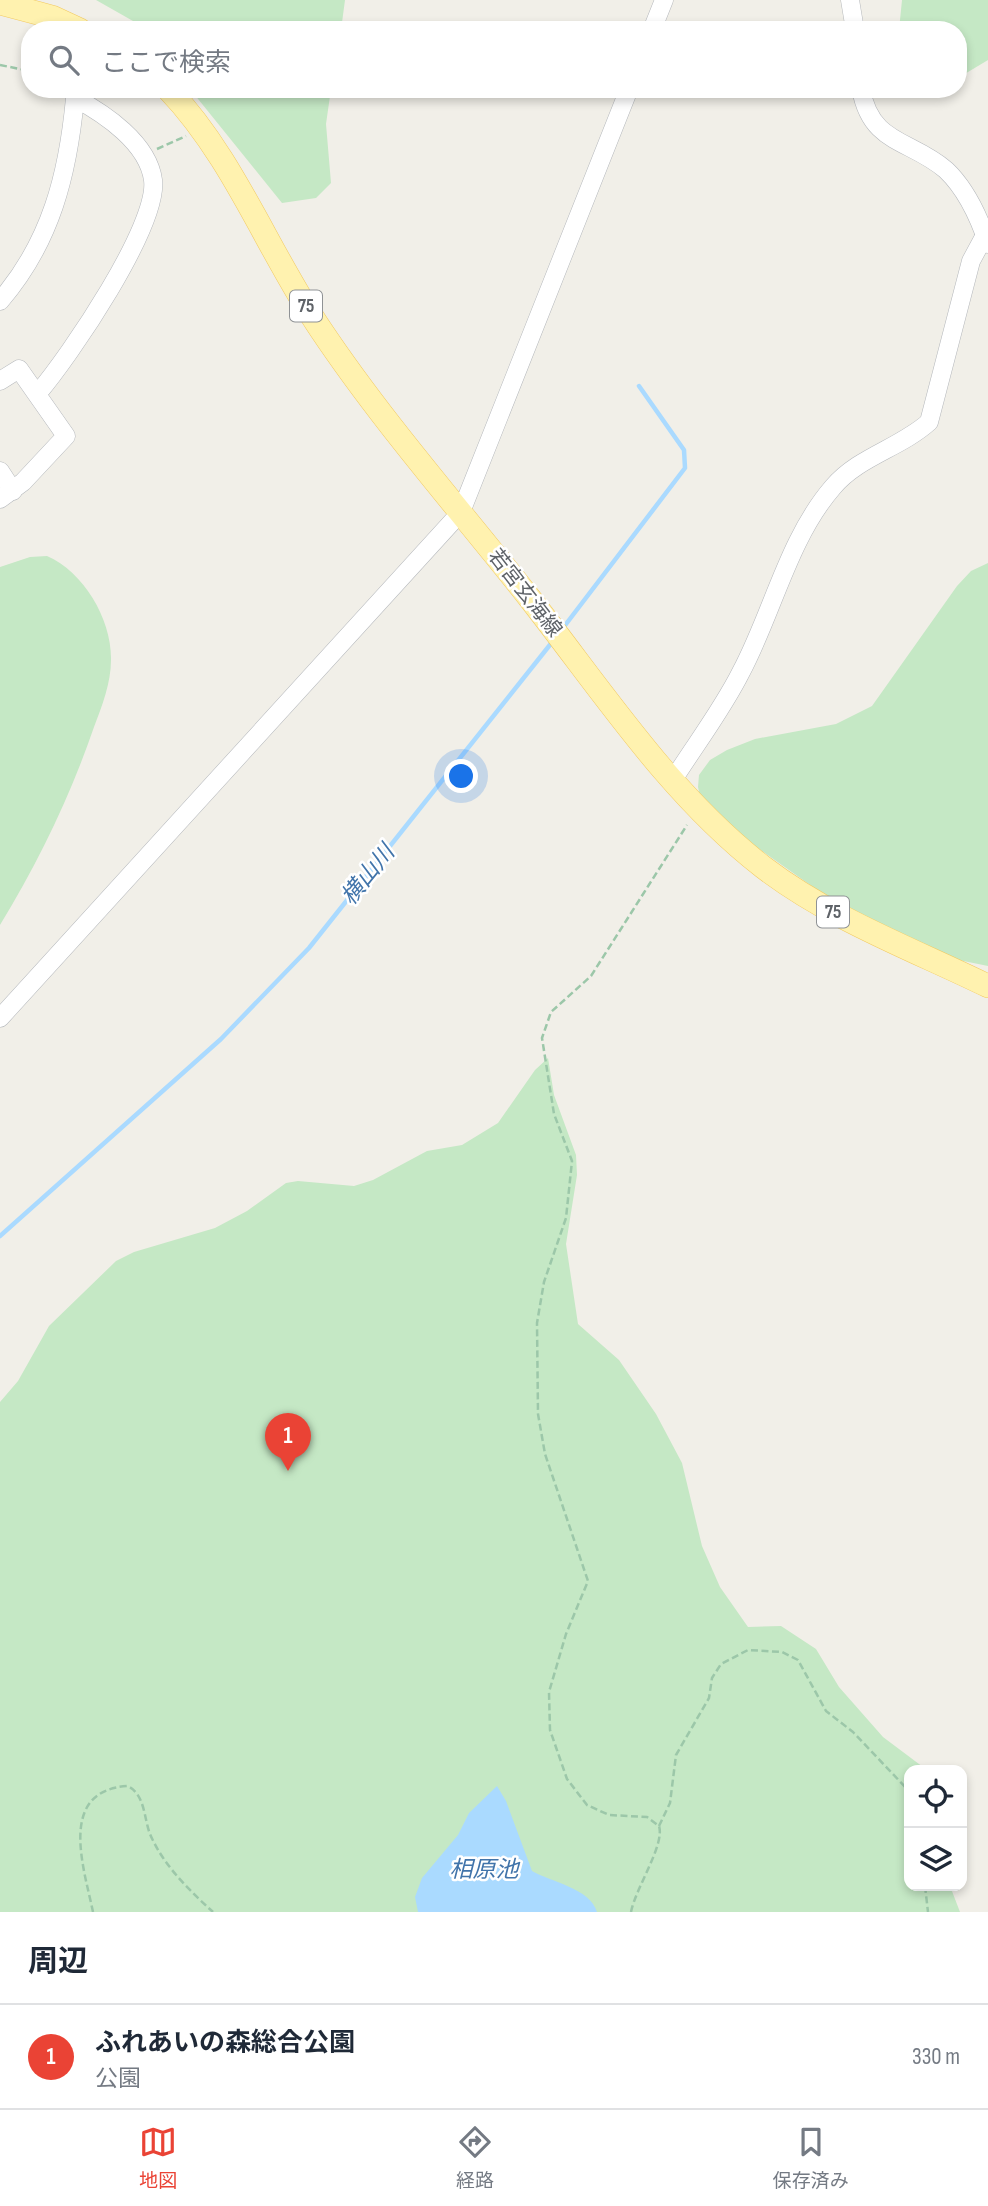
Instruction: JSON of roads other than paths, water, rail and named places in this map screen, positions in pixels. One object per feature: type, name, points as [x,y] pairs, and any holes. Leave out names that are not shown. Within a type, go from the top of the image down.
[{"type":"main road","points":[[0,3],[61,21]]},
{"type":"main road","name":"若宮玄海線","points":[[175,98],[201,129],[322,332],[461,512],[698,808],[740,849],[800,894],[855,924],[988,986]]},
{"type":"street","points":[[656,21],[664,0]]},
{"type":"street","points":[[850,0],[854,21]]},
{"type":"street","points":[[0,301],[24,269],[54,212],[65,176],[75,98]]},
{"type":"street","points":[[38,393],[68,358],[149,216],[154,196],[153,179],[144,155],[113,123],[76,98]]},
{"type":"street","points":[[0,1018],[461,512],[625,98]]},
{"type":"street","points":[[673,780],[741,674],[799,539],[818,507],[843,475],[916,434],[929,422],[971,261],[986,240],[962,187],[929,158],[889,138],[872,122],[864,98]]},
{"type":"street","points":[[0,381],[19,369],[66,436],[6,495]]},
{"type":"street","points":[[0,471],[6,495]]},
{"type":"water","name":"相原池","points":[[497,1786],[506,1801],[532,1871],[578,1891],[587,1897],[597,1912],[418,1912],[415,1897],[422,1878],[458,1835],[469,1813]]},
{"type":"waterway","name":"横山川","points":[[563,628],[685,468],[684,450],[639,386]]},
{"type":"waterway","name":"横山川","points":[[0,1236],[221,1039],[309,948],[553,641]]},
{"type":"place","name":"ふれあいの森総合公園","points":[[288,1471]]}]
